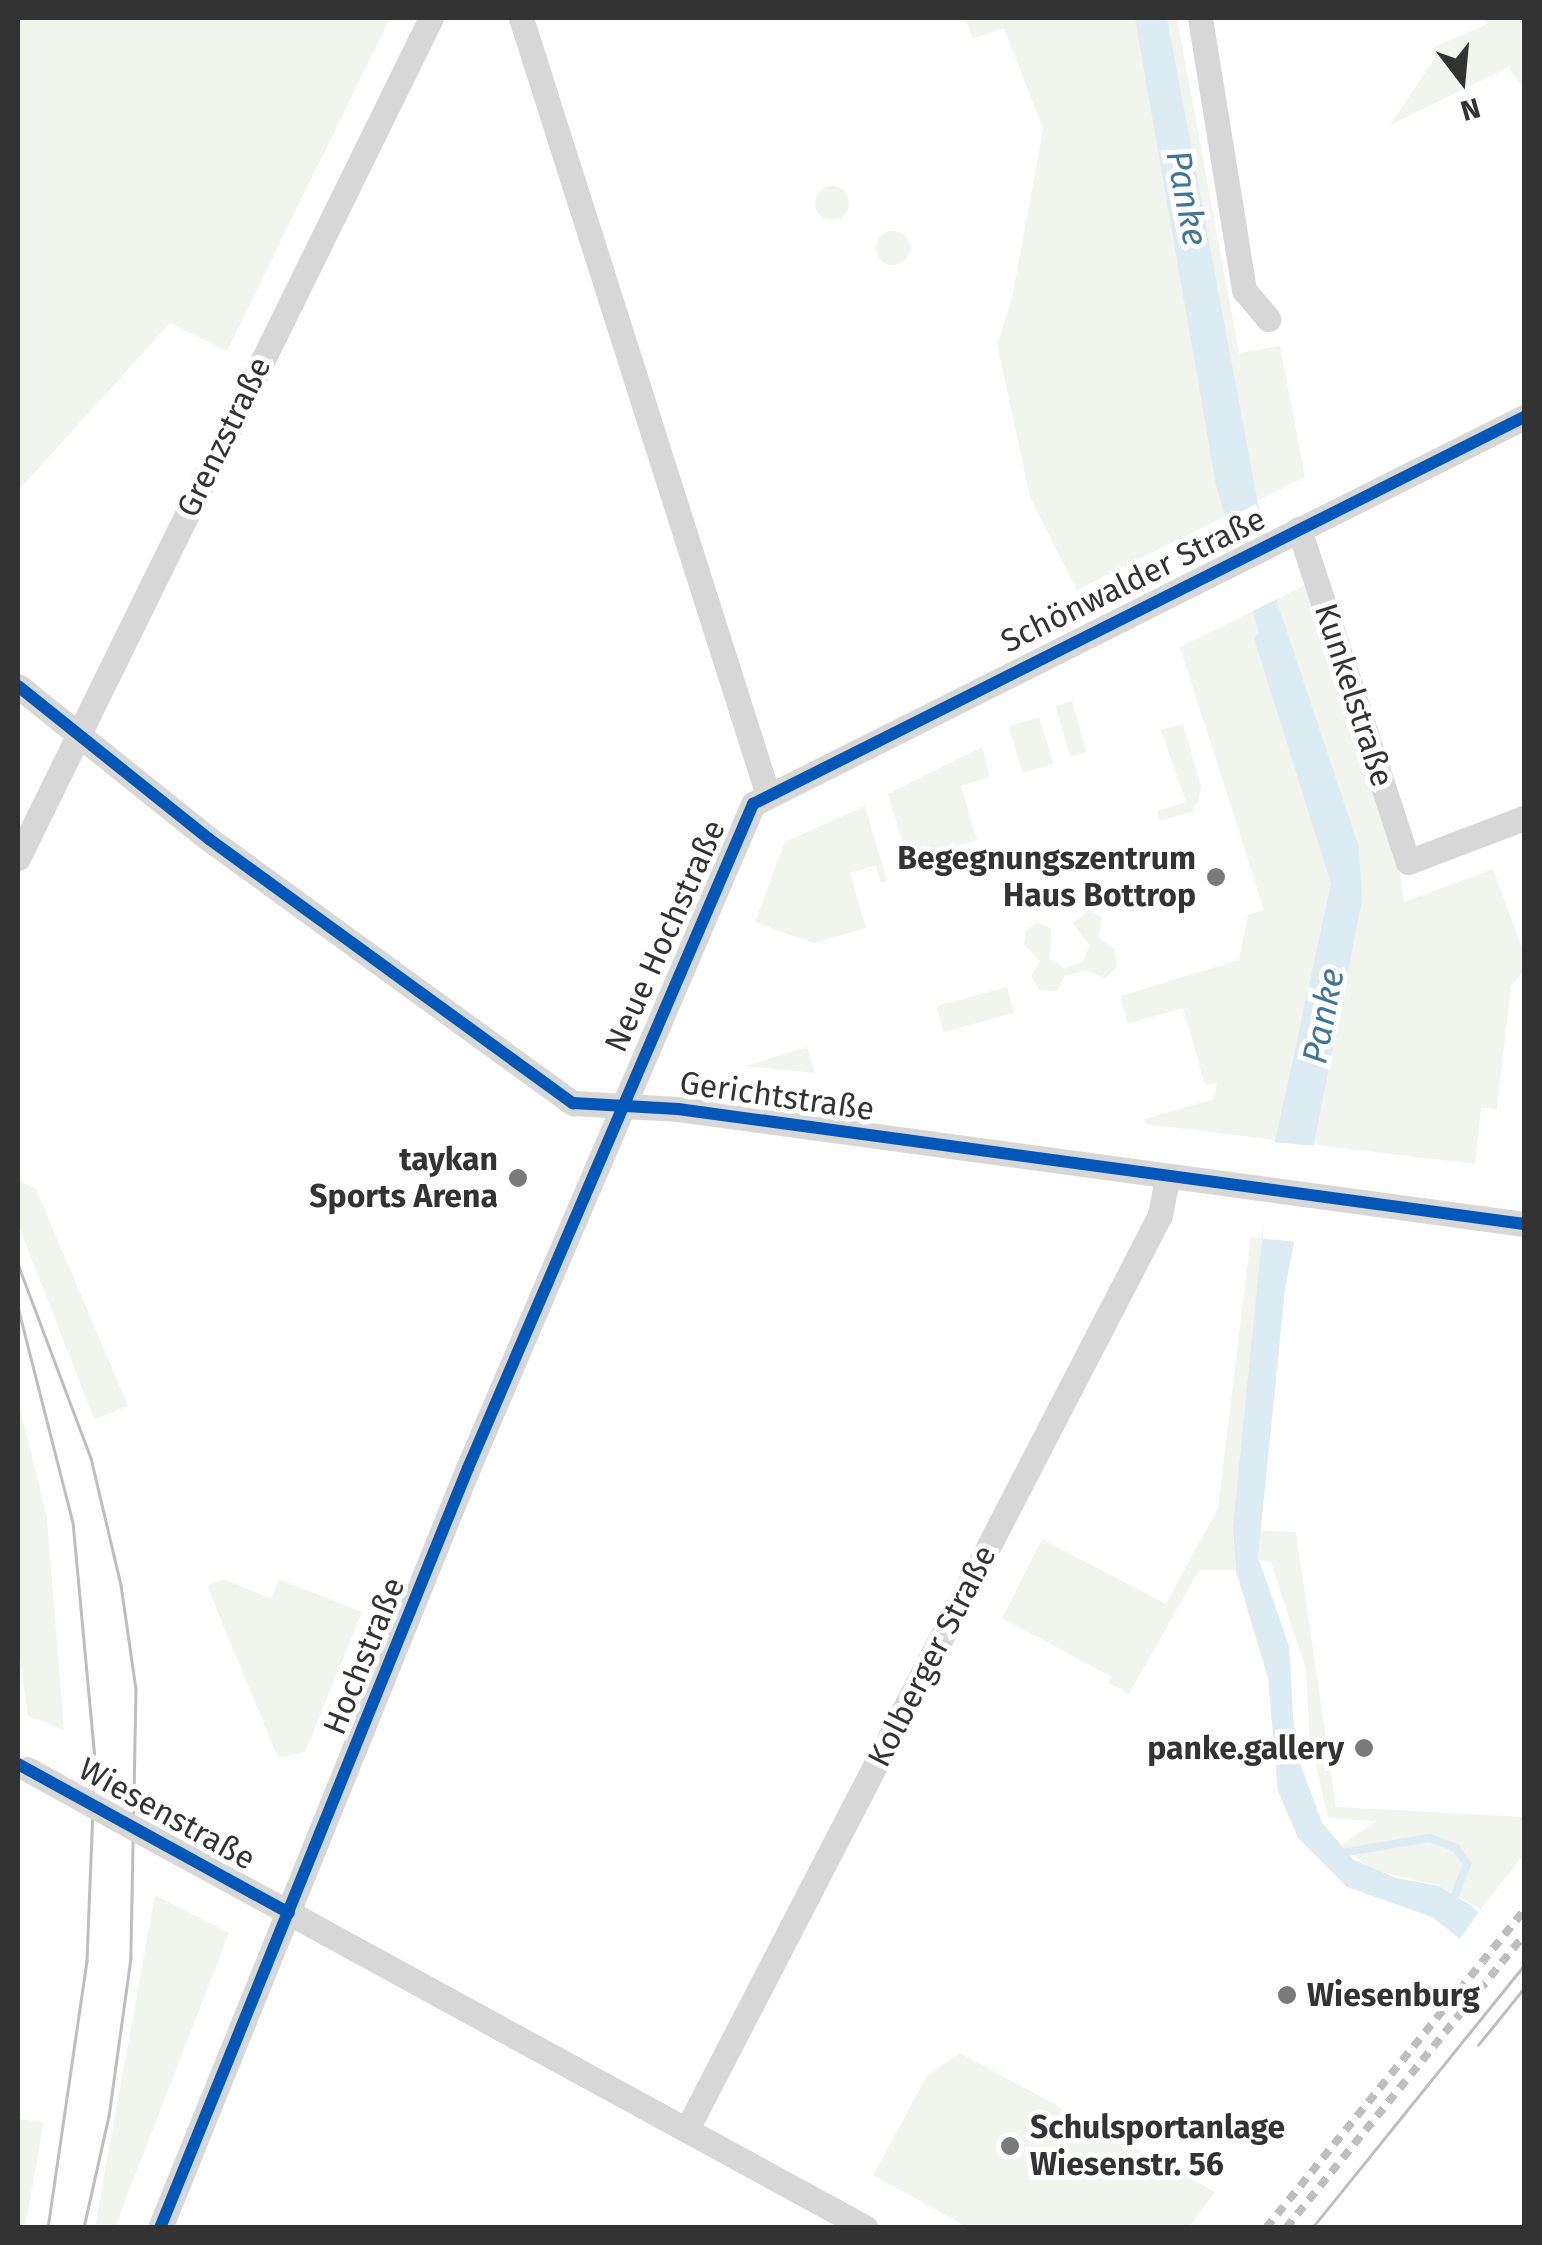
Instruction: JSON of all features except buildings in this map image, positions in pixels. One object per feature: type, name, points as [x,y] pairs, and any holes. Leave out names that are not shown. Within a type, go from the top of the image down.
[{"type":"street","name":"Grenzstraße","points":[[18,858],[431,18]]},
{"type":"street","points":[[521,18],[768,796]]},
{"type":"street","points":[[1200,18],[1244,290],[1268,319]]},
{"type":"street","name":"Schönwalder Straße","points":[[768,796],[1524,417]]},
{"type":"street","name":"Kunkelstraße","points":[[1299,528],[1408,862],[1524,818]]},
{"type":"street","name":"Gerichtstraße","points":[[18,686],[77,737],[558,1093],[586,1106],[621,1106],[1262,1193],[1524,1224]]},
{"type":"street","name":"Neue Hochstraße","points":[[621,1106],[753,804],[768,796]]},
{"type":"street","name":"Hochstraße","points":[[160,2228],[621,1106]]},
{"type":"street","name":"Kolberger Straße","points":[[687,2129],[1160,1216],[1167,1180]]},
{"type":"street","name":"Wiesenstraße","points":[[22,1766],[866,2228]]},
{"type":"shaded area","points":[[18,18],[390,18],[227,351],[170,323],[18,491]]},
{"type":"shaded area","points":[[965,18],[1177,18],[1239,353],[1280,346],[1305,477],[1077,590],[1030,497],[997,344],[1012,298],[1043,129],[1004,28],[973,39]]},
{"type":"shaded area","points":[[1485,18],[1524,18],[1524,90],[1509,67],[1390,125],[1435,58],[1432,48],[1487,24]]},
{"type":"shaded area","points":[[832,186],[844,191],[849,203],[844,215],[832,220],[820,215],[815,203],[820,191]]},
{"type":"shaded area","points":[[893,231],[905,236],[910,248],[905,260],[893,265],[881,260],[876,248],[881,236]]},
{"type":"shaded area","points":[[1307,584],[1399,866],[1404,902],[1493,869],[1524,953],[1524,970],[1511,986],[1497,1109],[1481,1108],[1475,1164],[1145,1124],[1144,1119],[1214,1099],[1217,1083],[1205,1085],[1183,1008],[1128,1024],[1120,996],[1239,960],[1248,915],[1264,910],[1180,647]]},
{"type":"shaded area","points":[[1072,701],[1087,752],[1070,757],[1056,706]]},
{"type":"shaded area","points":[[1039,717],[1053,764],[1023,773],[1008,726]]},
{"type":"shaded area","points":[[1183,724],[1201,786],[1199,800],[1191,812],[1160,821],[1157,811],[1186,802],[1161,730]]},
{"type":"shaded area","points":[[982,747],[990,777],[961,786],[977,840],[923,856],[906,853],[888,794]]},
{"type":"shaded area","points":[[865,806],[887,881],[881,883],[876,865],[850,873],[866,928],[813,943],[755,922],[785,842]]},
{"type":"shaded area","points":[[1090,910],[1102,918],[1098,937],[1115,949],[1117,967],[1105,978],[1085,970],[1065,976],[1057,991],[1039,990],[1031,976],[1040,961],[1024,944],[1026,930],[1037,923],[1051,928],[1050,959],[1064,968],[1083,962],[1089,945],[1073,923]]},
{"type":"shaded area","points":[[1007,987],[1014,1013],[943,1032],[936,1006]]},
{"type":"shaded area","points":[[807,1047],[815,1073],[746,1066]]},
{"type":"shaded area","points":[[18,1169],[22,1182],[36,1189],[128,1406],[94,1419],[18,1224]]},
{"type":"shaded area","points":[[1251,1236],[1262,1238],[1233,1545],[1247,1547],[1246,1530],[1296,1532],[1336,1807],[1524,1817],[1524,1854],[1481,1909],[1439,1886],[1371,1869],[1341,1845],[1377,1821],[1328,1818],[1310,1740],[1306,1670],[1271,1562],[1235,1557],[1235,1570],[1199,1570],[1129,1694],[1109,1683],[1112,1677],[1002,1618],[1042,1539],[1166,1604],[1218,1508]]},
{"type":"shaded area","points":[[18,1401],[47,1518],[64,1730],[28,1716],[18,1645]]},
{"type":"shaded area","points":[[224,1579],[271,1599],[279,1579],[362,1612],[305,1752],[278,1758],[207,1586]]},
{"type":"shaded area","points":[[155,1895],[229,1933],[115,2227],[95,2227]]},
{"type":"shaded area","name":"Schulsportanlage Wiesenstr. 56","points":[[960,2053],[1215,2192],[1189,2227],[969,2228],[873,2175],[927,2076]]},
{"type":"shaded area","points":[[18,2119],[44,2122],[25,2227],[18,2227]]},
{"type":"water","name":"Panke","points":[[1135,18],[1167,18],[1276,599],[1359,848],[1362,901],[1285,1289],[1258,1557],[1289,1646],[1295,1749],[1322,1823],[1354,1860],[1396,1878],[1439,1886],[1472,1906],[1478,1913],[1460,1939],[1432,1917],[1347,1887],[1298,1838],[1278,1791],[1268,1678],[1236,1571],[1233,1527],[1275,1142],[1331,884],[1254,638],[1259,633],[1216,485]]},
{"type":"pier","points":[[1256,504],[1281,597],[1247,614],[1221,522]]},
{"type":"pier","points":[[1271,1142],[1314,1146],[1305,1242],[1263,1239]]},
{"type":"waterway","points":[[1341,1853],[1430,1838],[1456,1848],[1467,1864],[1453,1900]]},
{"type":"tram line","points":[[18,1264],[91,1458],[121,1585],[136,1689],[131,1958],[109,2116],[84,2228]]},
{"type":"tram line","points":[[18,1307],[73,1522],[95,1760],[87,1961],[48,2228]]},
{"type":"tram line","points":[[1312,2228],[1524,1965]]},
{"type":"tram line","points":[[1478,2045],[1524,1988]]},
{"type":"railway","points":[[1266,2228],[1524,1910]]},
{"type":"railway","points":[[1286,2228],[1524,1935]]},
{"type":"cycle path","points":[[160,2228],[468,1468],[753,804],[1524,417]]},
{"type":"cycle path","points":[[18,686],[209,839],[573,1103],[678,1109],[1524,1224]]},
{"type":"cycle path","points":[[18,1764],[289,1913]]},
{"type":"place","name":"Begegnungszentrum Haus Bottrop","points":[[1216,877]]},
{"type":"place","name":"taykan Sports Arena","points":[[518,1178]]},
{"type":"place","name":"panke.gallery","points":[[1364,1748]]},
{"type":"place","name":"Wiesenburg","points":[[1287,1995]]},
{"type":"place","name":"Schulsportanlage Wiesenstr. 56","points":[[1010,2146]]}]
